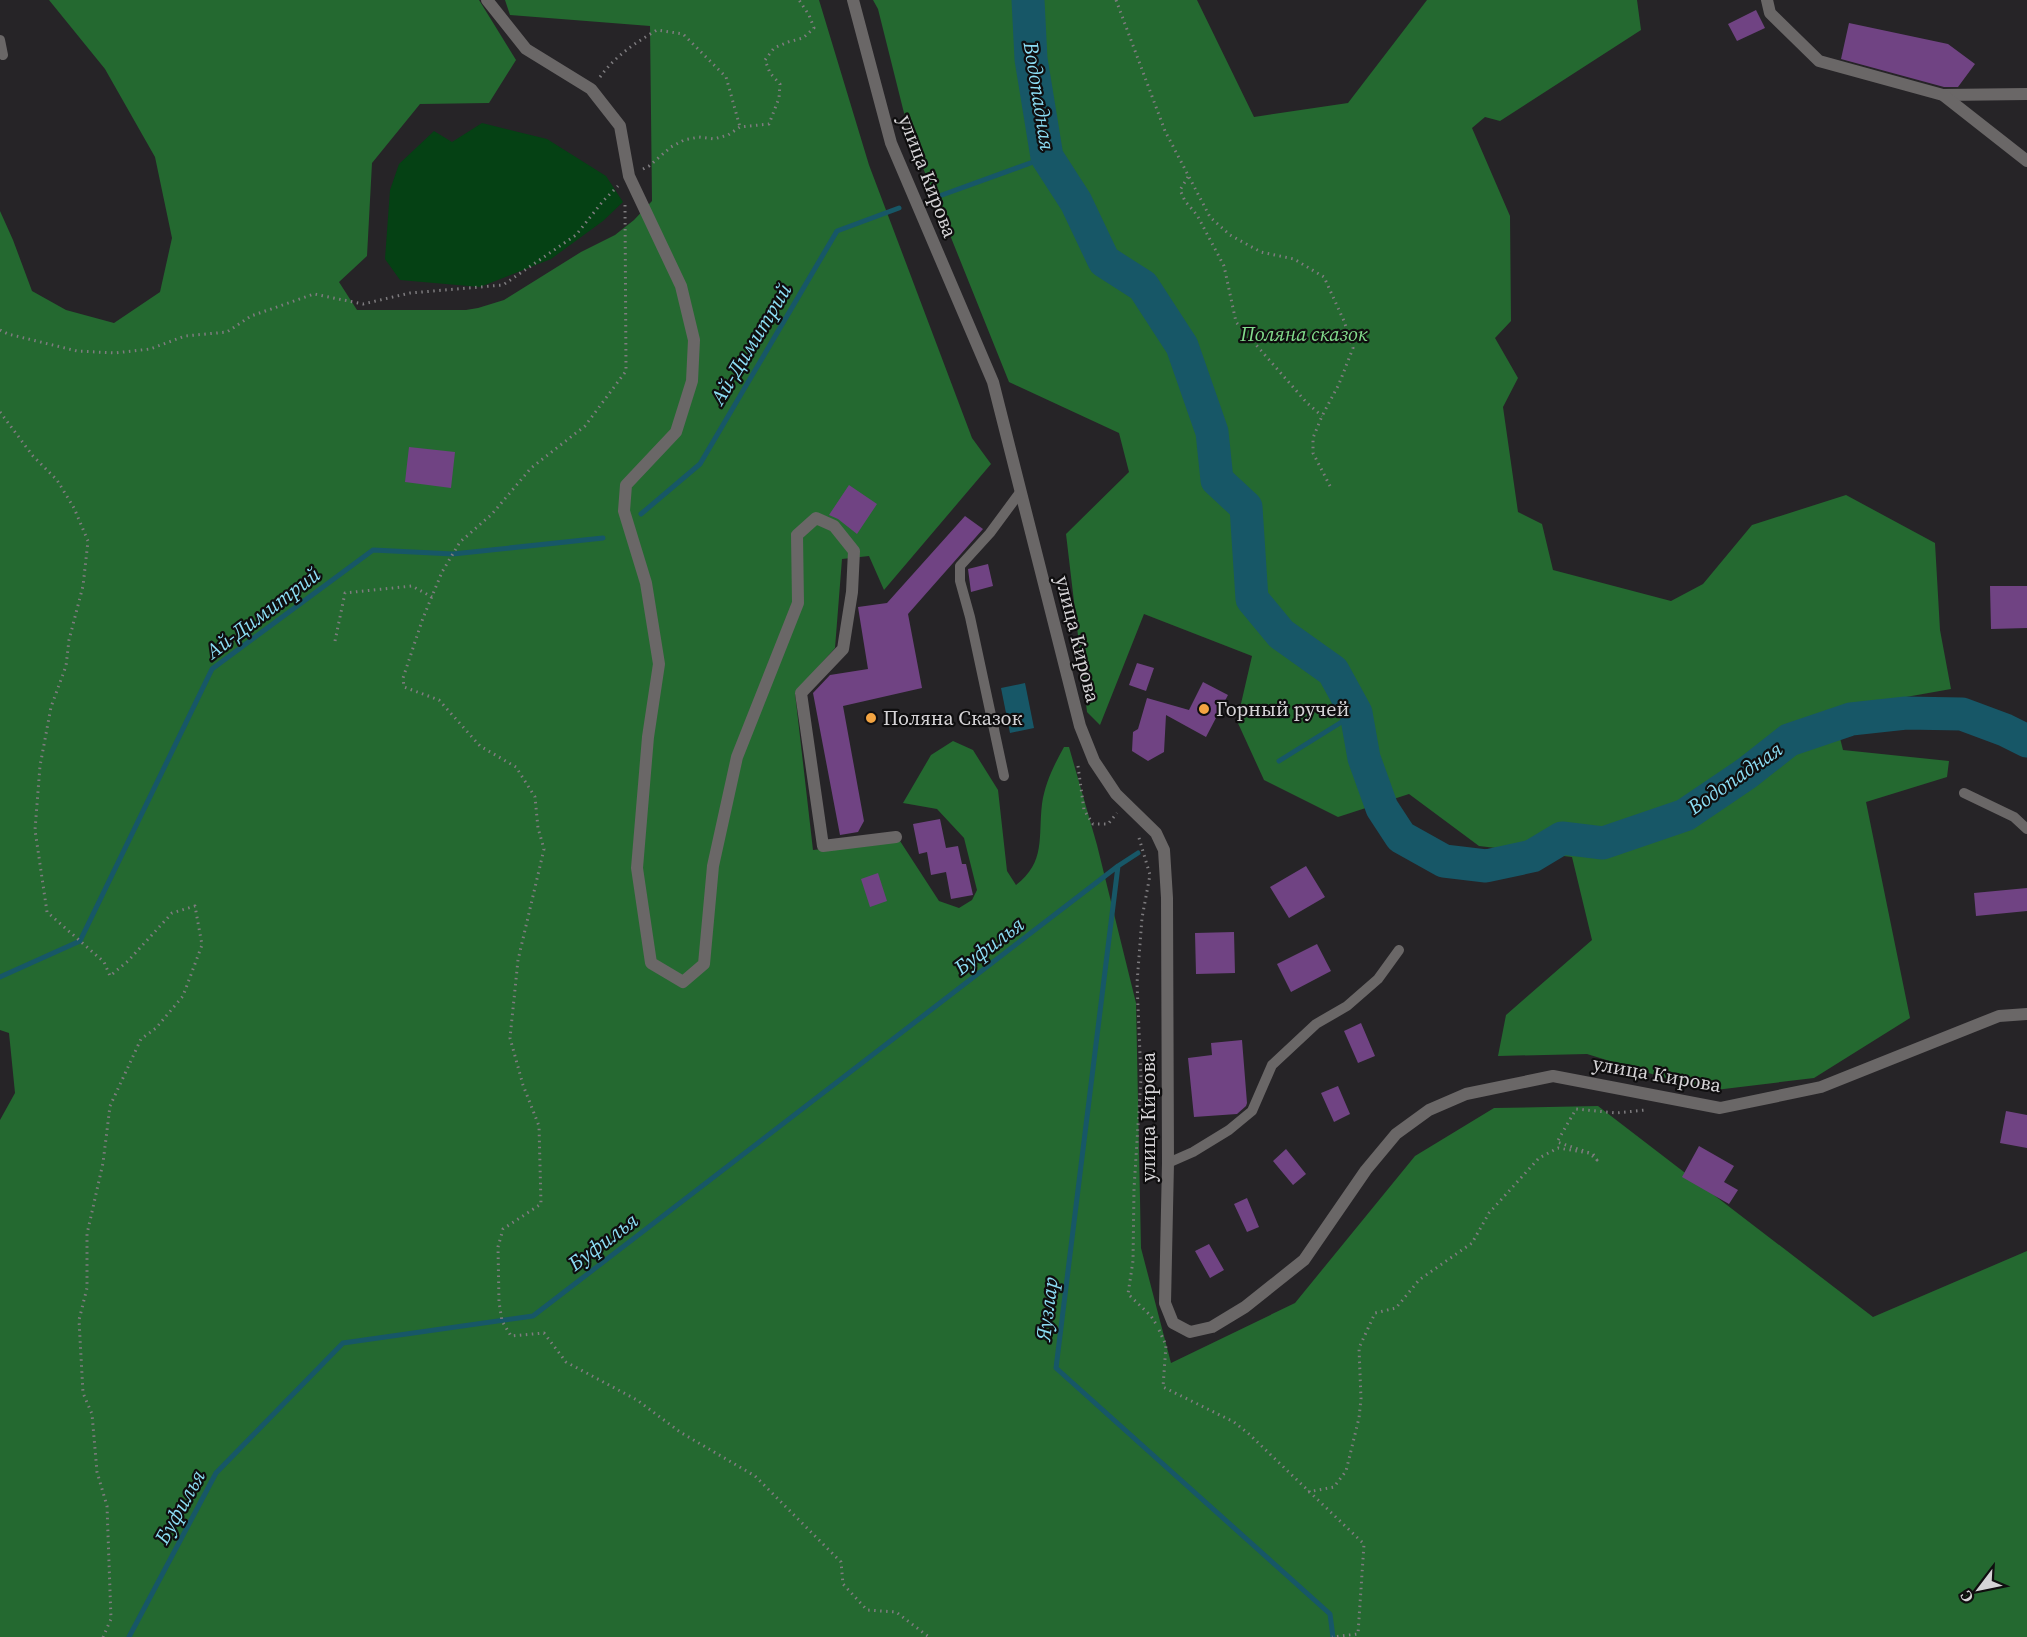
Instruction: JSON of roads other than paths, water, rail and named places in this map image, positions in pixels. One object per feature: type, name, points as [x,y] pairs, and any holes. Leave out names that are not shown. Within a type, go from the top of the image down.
[{"type":"street","points":[[487,0],[526,49],[591,89],[620,126],[629,176],[681,286],[694,340],[692,381],[676,432],[626,485],[624,511],[646,583],[659,664],[648,737],[637,868],[651,963],[683,982],[704,964],[713,866],[737,757],[798,603],[797,536],[816,518],[834,526],[854,551],[852,592],[843,649],[801,693],[823,846],[896,837]]},
{"type":"street","name":"улица Кирова","points":[[853,0],[891,143],[993,382],[1080,726],[1094,761],[1116,794],[1156,833],[1164,850],[1167,898],[1165,1303],[1173,1323],[1190,1332],[1212,1327],[1245,1306],[1304,1260],[1366,1170],[1396,1134],[1429,1110],[1466,1094],[1553,1076],[1720,1108],[1821,1087],[2000,1016],[2027,1014]]},
{"type":"street","points":[[1767,0],[1770,13],[1819,61],[1943,95],[2027,94]]},
{"type":"street","points":[[1943,95],[2027,161]]},
{"type":"lane","points":[[0,40],[3,55]]},
{"type":"lane","points":[[1004,776],[970,617],[960,581],[960,566],[990,533],[1021,491]]},
{"type":"lane","points":[[1964,793],[2014,818],[2027,829]]},
{"type":"lane","points":[[1167,1163],[1193,1152],[1229,1130],[1252,1112],[1272,1065],[1316,1024],[1347,1006],[1378,979],[1399,950]]},
{"type":"water","points":[[1025,683],[1034,728],[1010,733],[1001,688]]},
{"type":"waterway","name":"Водопадная","points":[[1028,0],[1031,59],[1047,157],[1076,202],[1104,261],[1143,286],[1182,346],[1212,432],[1217,480],[1246,507],[1252,599],[1281,634],[1333,671],[1356,713],[1364,758],[1382,808],[1401,837],[1444,861],[1486,866],[1532,856],[1562,838],[1603,843],[1685,815],[1747,773],[1789,740],[1851,719],[1906,713],[1962,714],[2027,741]]},
{"type":"waterway","name":"Ай-Димитрий","points":[[931,199],[1047,157]]},
{"type":"waterway","name":"Ай-Димитрий","points":[[641,514],[700,464],[837,231],[899,208]]},
{"type":"waterway","name":"Ай-Димитрий","points":[[0,977],[80,941],[212,669],[373,550],[453,554],[603,538]]},
{"type":"waterway","name":"Яузлар","points":[[1279,761],[1356,713]]},
{"type":"waterway","name":"Буфилья","points":[[129,1637],[216,1473],[343,1343],[533,1316],[1118,866],[1138,853]]},
{"type":"waterway","name":"Яузлар","points":[[1118,866],[1056,1368],[1330,1614],[1333,1637]]},
{"type":"place","name":"Горный ручей","points":[[1204,709]]},
{"type":"place","name":"Поляна Сказок","points":[[871,718]]},
{"type":"park label","name":"Поляна сказок","points":[[1304,334]]}]
